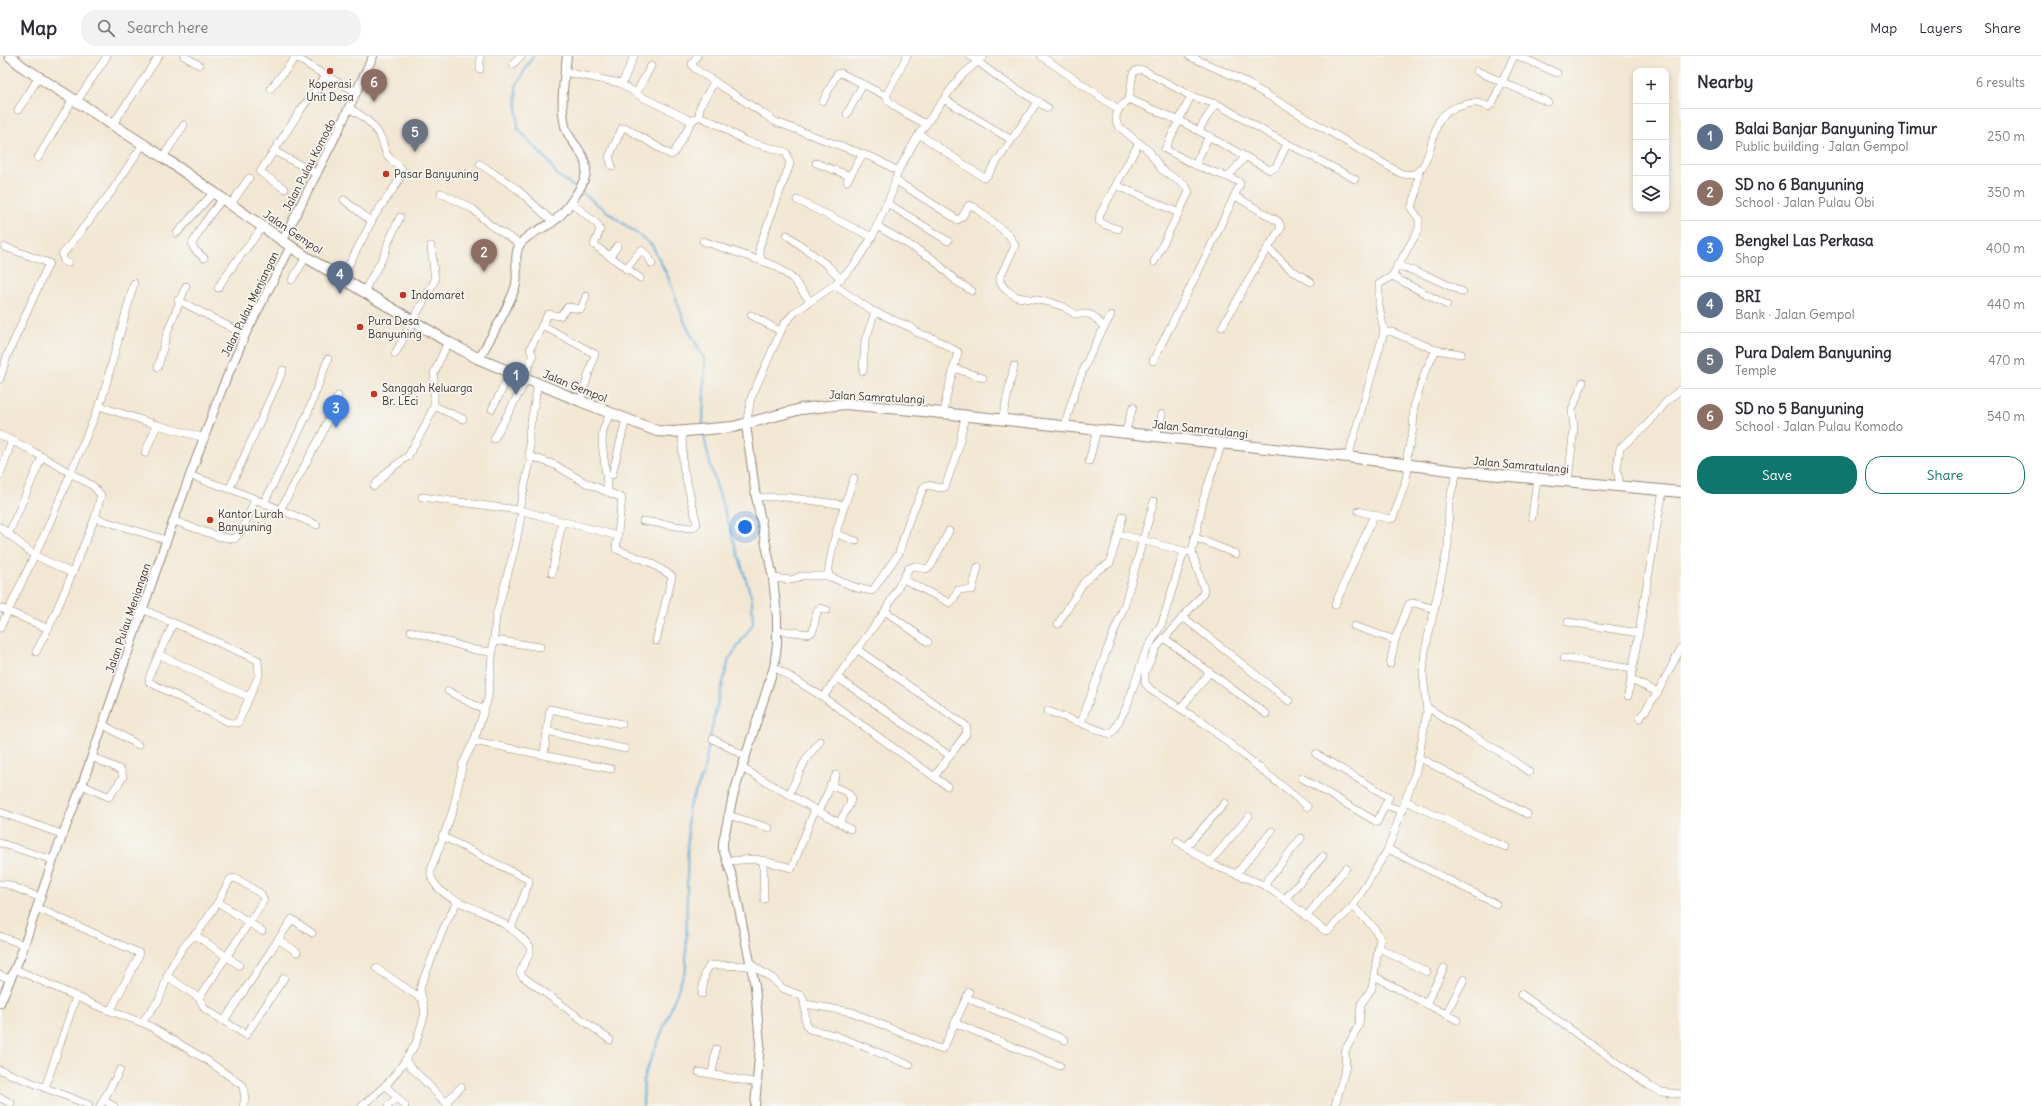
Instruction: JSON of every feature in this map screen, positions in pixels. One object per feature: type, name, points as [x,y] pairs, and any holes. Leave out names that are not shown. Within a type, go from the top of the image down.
[{"type":"main road","name":"Jalan Gempol","points":[[10,56],[39,77],[163,157],[306,257],[479,359],[580,402],[657,431],[682,431],[718,428]]},
{"type":"main road","name":"Jalan Samratulangi","points":[[718,428],[746,425],[793,410],[845,404],[890,407],[1222,443],[1457,471],[1568,480],[1681,492]]},
{"type":"street","points":[[38,158],[75,100],[107,56]]},
{"type":"street","points":[[113,124],[159,56]]},
{"type":"street","points":[[184,56],[199,65]]},
{"type":"street","name":"Jalan Pulau Komodo","points":[[287,243],[317,174],[373,56]]},
{"type":"street","points":[[480,56],[480,69]]},
{"type":"street","points":[[513,64],[521,56]]},
{"type":"street","points":[[479,359],[515,289],[517,252],[520,244],[527,237],[553,222],[572,200],[586,175],[586,164],[564,125],[563,96],[567,56]]},
{"type":"street","points":[[622,84],[634,56]]},
{"type":"street","points":[[697,56],[692,64],[694,68],[776,122],[876,159],[898,171]]},
{"type":"street","points":[[886,96],[907,56]]},
{"type":"street","points":[[970,56],[1001,79],[1048,108]]},
{"type":"street","points":[[755,1106],[760,1044],[752,966],[744,935],[733,878],[727,861],[723,842],[728,815],[774,667],[777,630],[773,578],[756,497],[746,425],[751,398],[780,330],[788,319],[810,301],[834,285],[854,264],[872,237],[887,203],[898,171],[919,134],[959,78],[984,56]]},
{"type":"street","points":[[1041,56],[1118,109]]},
{"type":"street","points":[[1189,56],[1238,78],[1400,173],[1408,176],[1419,171]]},
{"type":"street","points":[[1348,457],[1384,332],[1380,317],[1379,284],[1392,276],[1419,228],[1419,219],[1411,208],[1416,194],[1419,171],[1430,150],[1437,126],[1442,118],[1454,107],[1474,102],[1488,107],[1490,106],[1514,56]]},
{"type":"street","points":[[1518,56],[1556,73]]},
{"type":"street","points":[[271,88],[295,57],[326,76],[357,92]]},
{"type":"street","points":[[636,93],[651,66]]},
{"type":"street","points":[[1154,262],[1179,213],[1188,189],[1161,169],[1152,155],[1139,142],[1118,126],[1116,115],[1118,109],[1129,99],[1133,73],[1140,69],[1191,96],[1215,104],[1355,179]]},
{"type":"street","points":[[1477,71],[1548,102]]},
{"type":"street","points":[[565,72],[622,84],[636,93],[692,121]]},
{"type":"street","points":[[823,101],[839,73],[886,96],[888,101],[894,106],[926,124]]},
{"type":"street","points":[[285,189],[261,174],[302,108],[326,76]]},
{"type":"street","points":[[18,110],[39,77]]},
{"type":"street","points":[[612,166],[608,157],[622,128],[626,128],[671,155],[674,153],[692,121],[699,116],[700,107],[714,82]]},
{"type":"street","points":[[847,114],[863,84]]},
{"type":"street","points":[[1152,155],[1165,148],[1180,121],[1191,96]]},
{"type":"street","points":[[944,99],[1010,139]]},
{"type":"street","points":[[1129,99],[1199,130],[1245,157],[1272,170],[1276,167],[1288,144]]},
{"type":"street","points":[[919,134],[984,178],[987,176],[1010,139],[1038,101]]},
{"type":"street","points":[[1199,130],[1215,104]]},
{"type":"street","points":[[342,278],[371,221],[403,172],[400,166],[387,155],[382,139],[375,127],[364,117],[349,108]]},
{"type":"street","points":[[699,116],[721,126],[745,141],[786,152],[790,159],[790,164],[759,248],[761,260]]},
{"type":"street","points":[[163,157],[184,125]]},
{"type":"street","points":[[1195,165],[1209,136]]},
{"type":"street","points":[[1118,229],[1102,223],[1099,218],[1139,142]]},
{"type":"street","points":[[68,263],[64,261],[62,255],[112,191],[143,144]]},
{"type":"street","points":[[1153,361],[1235,196],[1239,182],[1195,165],[1165,148]]},
{"type":"street","points":[[274,151],[317,174]]},
{"type":"street","points":[[816,163],[848,178],[863,154]]},
{"type":"street","points":[[1228,177],[1245,157]]},
{"type":"street","points":[[480,164],[517,189],[553,222]]},
{"type":"street","points":[[204,258],[194,249],[192,244],[204,223],[249,178]]},
{"type":"street","points":[[895,180],[958,220],[962,217],[969,205],[974,207],[1009,235],[1015,242],[1015,246],[1000,278],[1000,282],[1010,293],[1017,297],[1059,305],[1075,314],[1088,314],[1104,327]]},
{"type":"street","points":[[1116,185],[1179,213]]},
{"type":"street","points":[[177,233],[214,192]]},
{"type":"street","points":[[441,193],[473,209],[490,224],[520,244]]},
{"type":"street","points":[[1222,327],[1281,228],[1280,224],[1235,196]]},
{"type":"street","points":[[344,200],[371,221]]},
{"type":"street","points":[[572,200],[597,224],[600,230],[594,245],[640,278]]},
{"type":"street","points":[[797,200],[872,237]]},
{"type":"street","points":[[887,203],[948,241]]},
{"type":"street","points":[[364,291],[385,254],[388,243],[400,217]]},
{"type":"street","points":[[218,288],[228,270],[245,253],[263,226]]},
{"type":"street","points":[[877,226],[933,259],[956,281],[972,291]]},
{"type":"street","points":[[787,235],[827,265],[841,279]]},
{"type":"street","points":[[703,241],[769,262],[784,271],[793,279],[810,301]]},
{"type":"street","name":"Jalan Pulau Menjangan","points":[[0,1003],[15,969],[41,898],[52,860],[64,835],[82,785],[166,540],[245,335],[287,243]]},
{"type":"street","points":[[395,354],[414,322],[435,280],[431,246]]},
{"type":"street","points":[[610,257],[617,246]]},
{"type":"street","points":[[0,379],[7,356],[49,263],[4,247]]},
{"type":"street","points":[[1268,248],[1290,269],[1311,282]]},
{"type":"street","points":[[626,269],[641,250],[648,256],[652,264]]},
{"type":"street","points":[[292,280],[306,257]]},
{"type":"street","points":[[1397,265],[1428,276],[1463,292]]},
{"type":"street","points":[[1392,276],[1448,305]]},
{"type":"street","points":[[0,628],[71,473],[99,406],[134,283]]},
{"type":"street","points":[[834,285],[875,312],[912,328],[915,332],[933,338],[957,352],[946,398],[944,414]]},
{"type":"street","points":[[158,367],[178,300],[186,286]]},
{"type":"street","points":[[494,438],[526,378],[534,356],[530,349],[548,313],[560,316],[568,307],[580,309],[586,296]]},
{"type":"street","points":[[178,300],[245,335]]},
{"type":"street","points":[[863,371],[865,341],[875,312]]},
{"type":"street","points":[[751,315],[780,330]]},
{"type":"street","points":[[1065,427],[1070,404],[1081,372],[1111,316]]},
{"type":"street","points":[[542,325],[595,354],[580,402]]},
{"type":"street","points":[[1384,332],[1392,332],[1436,350],[1461,354]]},
{"type":"street","points":[[374,486],[388,471],[411,453],[434,406],[434,373],[448,342]]},
{"type":"street","points":[[1359,511],[1393,518],[1404,487],[1409,465],[1407,456],[1413,429],[1414,407],[1425,372],[1436,350]]},
{"type":"street","points":[[0,353],[7,356]]},
{"type":"street","points":[[264,503],[307,415],[328,360]]},
{"type":"street","points":[[1002,420],[1014,366]]},
{"type":"street","points":[[954,368],[983,378]]},
{"type":"street","points":[[230,488],[283,370]]},
{"type":"street","points":[[492,409],[511,372]]},
{"type":"street","points":[[1568,480],[1574,428],[1572,410],[1583,382]]},
{"type":"street","points":[[538,384],[529,433],[530,456],[515,547],[496,616],[492,652],[491,681],[474,741],[463,763],[453,810],[442,836],[431,870],[431,877],[445,893],[457,902],[490,916],[510,928],[530,947],[530,953],[520,972],[522,976],[610,1040]]},
{"type":"street","points":[[1620,486],[1617,469],[1620,448],[1646,426],[1667,401],[1681,389]]},
{"type":"street","points":[[280,510],[325,428],[338,396]]},
{"type":"street","points":[[99,406],[157,425],[205,438]]},
{"type":"street","points":[[434,406],[463,419]]},
{"type":"street","points":[[1125,433],[1133,407]]},
{"type":"street","points":[[608,492],[602,442],[603,430],[610,413]]},
{"type":"street","points":[[1156,436],[1162,414]]},
{"type":"street","points":[[773,578],[792,580],[801,576],[828,576],[868,592],[874,589],[899,553],[909,520],[924,488],[927,485],[941,488],[945,487],[958,450],[965,416]]},
{"type":"street","points":[[612,475],[626,419]]},
{"type":"street","points":[[145,453],[157,425]]},
{"type":"street","points":[[1089,461],[1097,430]]},
{"type":"street","points":[[643,521],[690,528],[693,528],[697,524],[683,466],[682,431]]},
{"type":"street","points":[[0,435],[12,440],[93,486],[101,496],[94,518],[72,573],[51,623],[47,628],[36,652]]},
{"type":"street","points":[[0,475],[12,440]]},
{"type":"street","points":[[1222,443],[1204,497],[1194,537],[1192,552],[1204,590],[1201,597],[1156,648],[1145,672],[1145,683],[1151,690],[1181,708],[1232,745],[1308,807]]},
{"type":"street","points":[[530,456],[555,465],[584,482],[620,497],[622,501],[616,546],[618,550],[649,562],[672,576],[656,641]]},
{"type":"street","points":[[8,535],[42,457]]},
{"type":"street","points":[[1177,840],[1209,863],[1264,886],[1285,899],[1327,932],[1353,906],[1388,849],[1403,811],[1418,757],[1427,707],[1423,674],[1424,661],[1430,626],[1448,546],[1449,502],[1457,471]]},
{"type":"street","points":[[191,476],[230,488],[255,500],[317,525]]},
{"type":"street","points":[[828,576],[829,561],[844,505],[854,478]]},
{"type":"street","points":[[1532,517],[1537,478]]},
{"type":"street","points":[[1628,696],[1663,490]]},
{"type":"street","points":[[756,497],[784,496],[844,505]]},
{"type":"street","points":[[422,497],[520,511],[618,536]]},
{"type":"street","points":[[174,521],[217,536],[234,539],[241,532],[255,500]]},
{"type":"street","points":[[1081,723],[1124,607],[1154,501]]},
{"type":"street","points":[[1335,605],[1374,515]]},
{"type":"street","points":[[1058,624],[1084,582],[1098,570],[1110,563],[1123,516]]},
{"type":"street","points":[[94,518],[166,540]]},
{"type":"street","points":[[552,573],[562,522]]},
{"type":"street","points":[[0,527],[34,555],[72,573]]},
{"type":"street","points":[[823,697],[885,611],[912,566],[926,569],[931,566],[949,531]]},
{"type":"street","points":[[837,534],[856,541]]},
{"type":"street","points":[[1119,534],[1192,552]]},
{"type":"street","points":[[1194,537],[1236,554]]},
{"type":"street","points":[[1048,711],[1110,734],[1114,730],[1127,706],[1145,653],[1162,623],[1184,551]]},
{"type":"street","points":[[903,579],[950,602],[960,589],[972,590],[978,567]]},
{"type":"street","points":[[1390,664],[1395,640],[1409,604],[1414,603],[1435,609]]},
{"type":"street","points":[[0,608],[47,628]]},
{"type":"street","points":[[777,630],[809,634],[813,631],[817,611],[820,608],[827,610]]},
{"type":"street","points":[[142,609],[173,624],[258,660],[260,670],[238,723],[230,723],[149,682],[149,675],[160,656],[173,624]]},
{"type":"street","points":[[885,611],[928,642]]},
{"type":"street","points":[[1183,617],[1289,701]]},
{"type":"street","points":[[1568,622],[1639,633]]},
{"type":"street","points":[[1354,626],[1395,640]]},
{"type":"street","points":[[412,632],[475,650],[492,652]]},
{"type":"street","points":[[1164,638],[1266,714]]},
{"type":"street","points":[[493,642],[502,641],[540,647]]},
{"type":"street","points":[[1640,718],[1658,692],[1681,648]]},
{"type":"street","points":[[858,650],[965,725],[967,728],[966,734],[934,777]]},
{"type":"street","points":[[160,656],[250,697]]},
{"type":"street","points":[[1564,658],[1632,669]]},
{"type":"street","points":[[774,667],[823,697],[947,786]]},
{"type":"street","points":[[1181,708],[1210,672]]},
{"type":"street","points":[[838,678],[950,756]]},
{"type":"street","points":[[1631,680],[1658,692]]},
{"type":"street","points":[[448,691],[484,710]]},
{"type":"street","points":[[1427,707],[1453,725],[1511,757],[1529,772]]},
{"type":"street","points":[[544,755],[550,709],[622,724]]},
{"type":"street","points":[[102,724],[138,745]]},
{"type":"street","points":[[547,731],[625,749]]},
{"type":"street","points":[[713,740],[746,756]]},
{"type":"street","points":[[474,741],[611,769]]},
{"type":"street","points":[[789,794],[806,759],[820,741]]},
{"type":"street","points":[[1302,778],[1377,822],[1389,797],[1316,754]]},
{"type":"street","points":[[82,785],[109,797],[123,777],[121,770],[92,757]]},
{"type":"street","points":[[1418,757],[1527,814]]},
{"type":"street","points":[[742,768],[850,829]]},
{"type":"street","points":[[727,861],[763,860],[792,868],[817,810],[836,775]]},
{"type":"street","points":[[830,785],[847,792],[851,797],[850,804],[839,823]]},
{"type":"street","points":[[1406,801],[1506,847]]},
{"type":"street","points":[[1186,847],[1225,803]]},
{"type":"street","points":[[1385,805],[1403,811]]},
{"type":"street","points":[[0,812],[64,835]]},
{"type":"street","points":[[728,815],[769,828]]},
{"type":"street","points":[[1209,863],[1249,816]]},
{"type":"street","points":[[1236,874],[1272,831]]},
{"type":"street","points":[[442,836],[529,880],[510,928]]},
{"type":"street","points":[[1264,886],[1301,838]]},
{"type":"street","points":[[0,843],[52,860]]},
{"type":"street","points":[[1388,849],[1496,904]]},
{"type":"street","points":[[1285,899],[1323,856]]},
{"type":"street","points":[[763,860],[764,899]]},
{"type":"street","points":[[1306,917],[1346,868]]},
{"type":"street","points":[[142,1022],[159,1000],[167,976],[183,948],[195,935],[218,902],[232,878],[236,878],[262,894],[264,900],[199,998]]},
{"type":"street","points":[[0,884],[6,884],[41,898]]},
{"type":"street","points":[[218,902],[262,931]]},
{"type":"street","points":[[362,1106],[385,1085],[405,1061],[419,1035],[424,1013],[420,988],[444,928],[457,902]]},
{"type":"street","points":[[1337,1105],[1346,1066],[1345,1051],[1358,1029],[1359,1008],[1371,993],[1380,938],[1377,932],[1353,906]]},
{"type":"street","points":[[37,908],[139,953],[138,958],[110,1011]]},
{"type":"street","points":[[224,1021],[292,919],[312,933]]},
{"type":"street","points":[[195,935],[239,965]]},
{"type":"street","points":[[0,936],[24,945]]},
{"type":"street","points":[[278,939],[297,952]]},
{"type":"street","points":[[1379,948],[1427,972]]},
{"type":"street","points":[[702,994],[705,973],[710,965],[752,966],[772,978],[782,988],[802,996],[805,1004],[806,1025],[809,1029],[834,1036],[910,1065]]},
{"type":"street","points":[[376,968],[422,999]]},
{"type":"street","points":[[1426,1004],[1444,968]]},
{"type":"street","points":[[15,969],[76,997],[142,1022],[180,1044],[243,1086],[245,1094],[243,1106]]},
{"type":"street","points":[[0,975],[10,979]]},
{"type":"street","points":[[167,976],[199,998],[205,1009],[246,1035],[284,978]]},
{"type":"street","points":[[1374,976],[1457,1020]]},
{"type":"street","points":[[1446,1014],[1464,979]]},
{"type":"street","points":[[1521,994],[1651,1087],[1661,1092],[1681,1094]]},
{"type":"street","points":[[805,1004],[852,1012],[937,1048],[943,1049],[968,995],[1065,1040]]},
{"type":"street","points":[[45,1088],[76,997]]},
{"type":"street","points":[[955,1023],[1060,1066]]},
{"type":"street","points":[[712,1074],[716,1049]]},
{"type":"street","points":[[405,1061],[448,1104],[461,1087]]},
{"type":"street","points":[[0,1070],[89,1105]]},
{"type":"street","points":[[114,1106],[102,1103],[120,1070]]},
{"type":"street","points":[[699,1072],[758,1083]]},
{"type":"street","points":[[385,1085],[405,1106]]},
{"type":"street","points":[[388,1106],[397,1097]]},
{"type":"street","points":[[0,1098],[11,1103]]},
{"type":"waterway","points":[[533,56],[516,86],[518,129],[549,162],[557,175],[577,189]]},
{"type":"waterway","points":[[581,192],[652,245],[668,277],[685,323],[705,360],[703,426]]},
{"type":"waterway","points":[[643,1106],[644,1076],[686,968],[688,809],[703,775],[714,717],[729,659],[753,624],[752,599],[711,468],[703,432]]},
{"type":"place","name":"Koperasi Unit Desa","points":[[330,71]]},
{"type":"place","name":"SD no 5 Banyuning","points":[[374,102]]},
{"type":"place","name":"Pura Dalem Banyuning","points":[[415,152]]},
{"type":"place","name":"Pasar Banyuning","points":[[386,174]]},
{"type":"place","name":"SD no 6 Banyuning","points":[[484,272]]},
{"type":"place","name":"BRI","points":[[340,294]]},
{"type":"place","name":"Indomaret","points":[[403,295]]},
{"type":"place","name":"Pura Desa Banyuning","points":[[360,327]]},
{"type":"place","name":"Sanggah Keluarga Br. LEci","points":[[374,394]]},
{"type":"place","name":"Balai Banjar Banyuning Timur","points":[[516,395]]},
{"type":"place","name":"Bengkel Las Perkasa","points":[[336,428]]},
{"type":"place","name":"Kantor Lurah Banyuning","points":[[210,520]]}]
